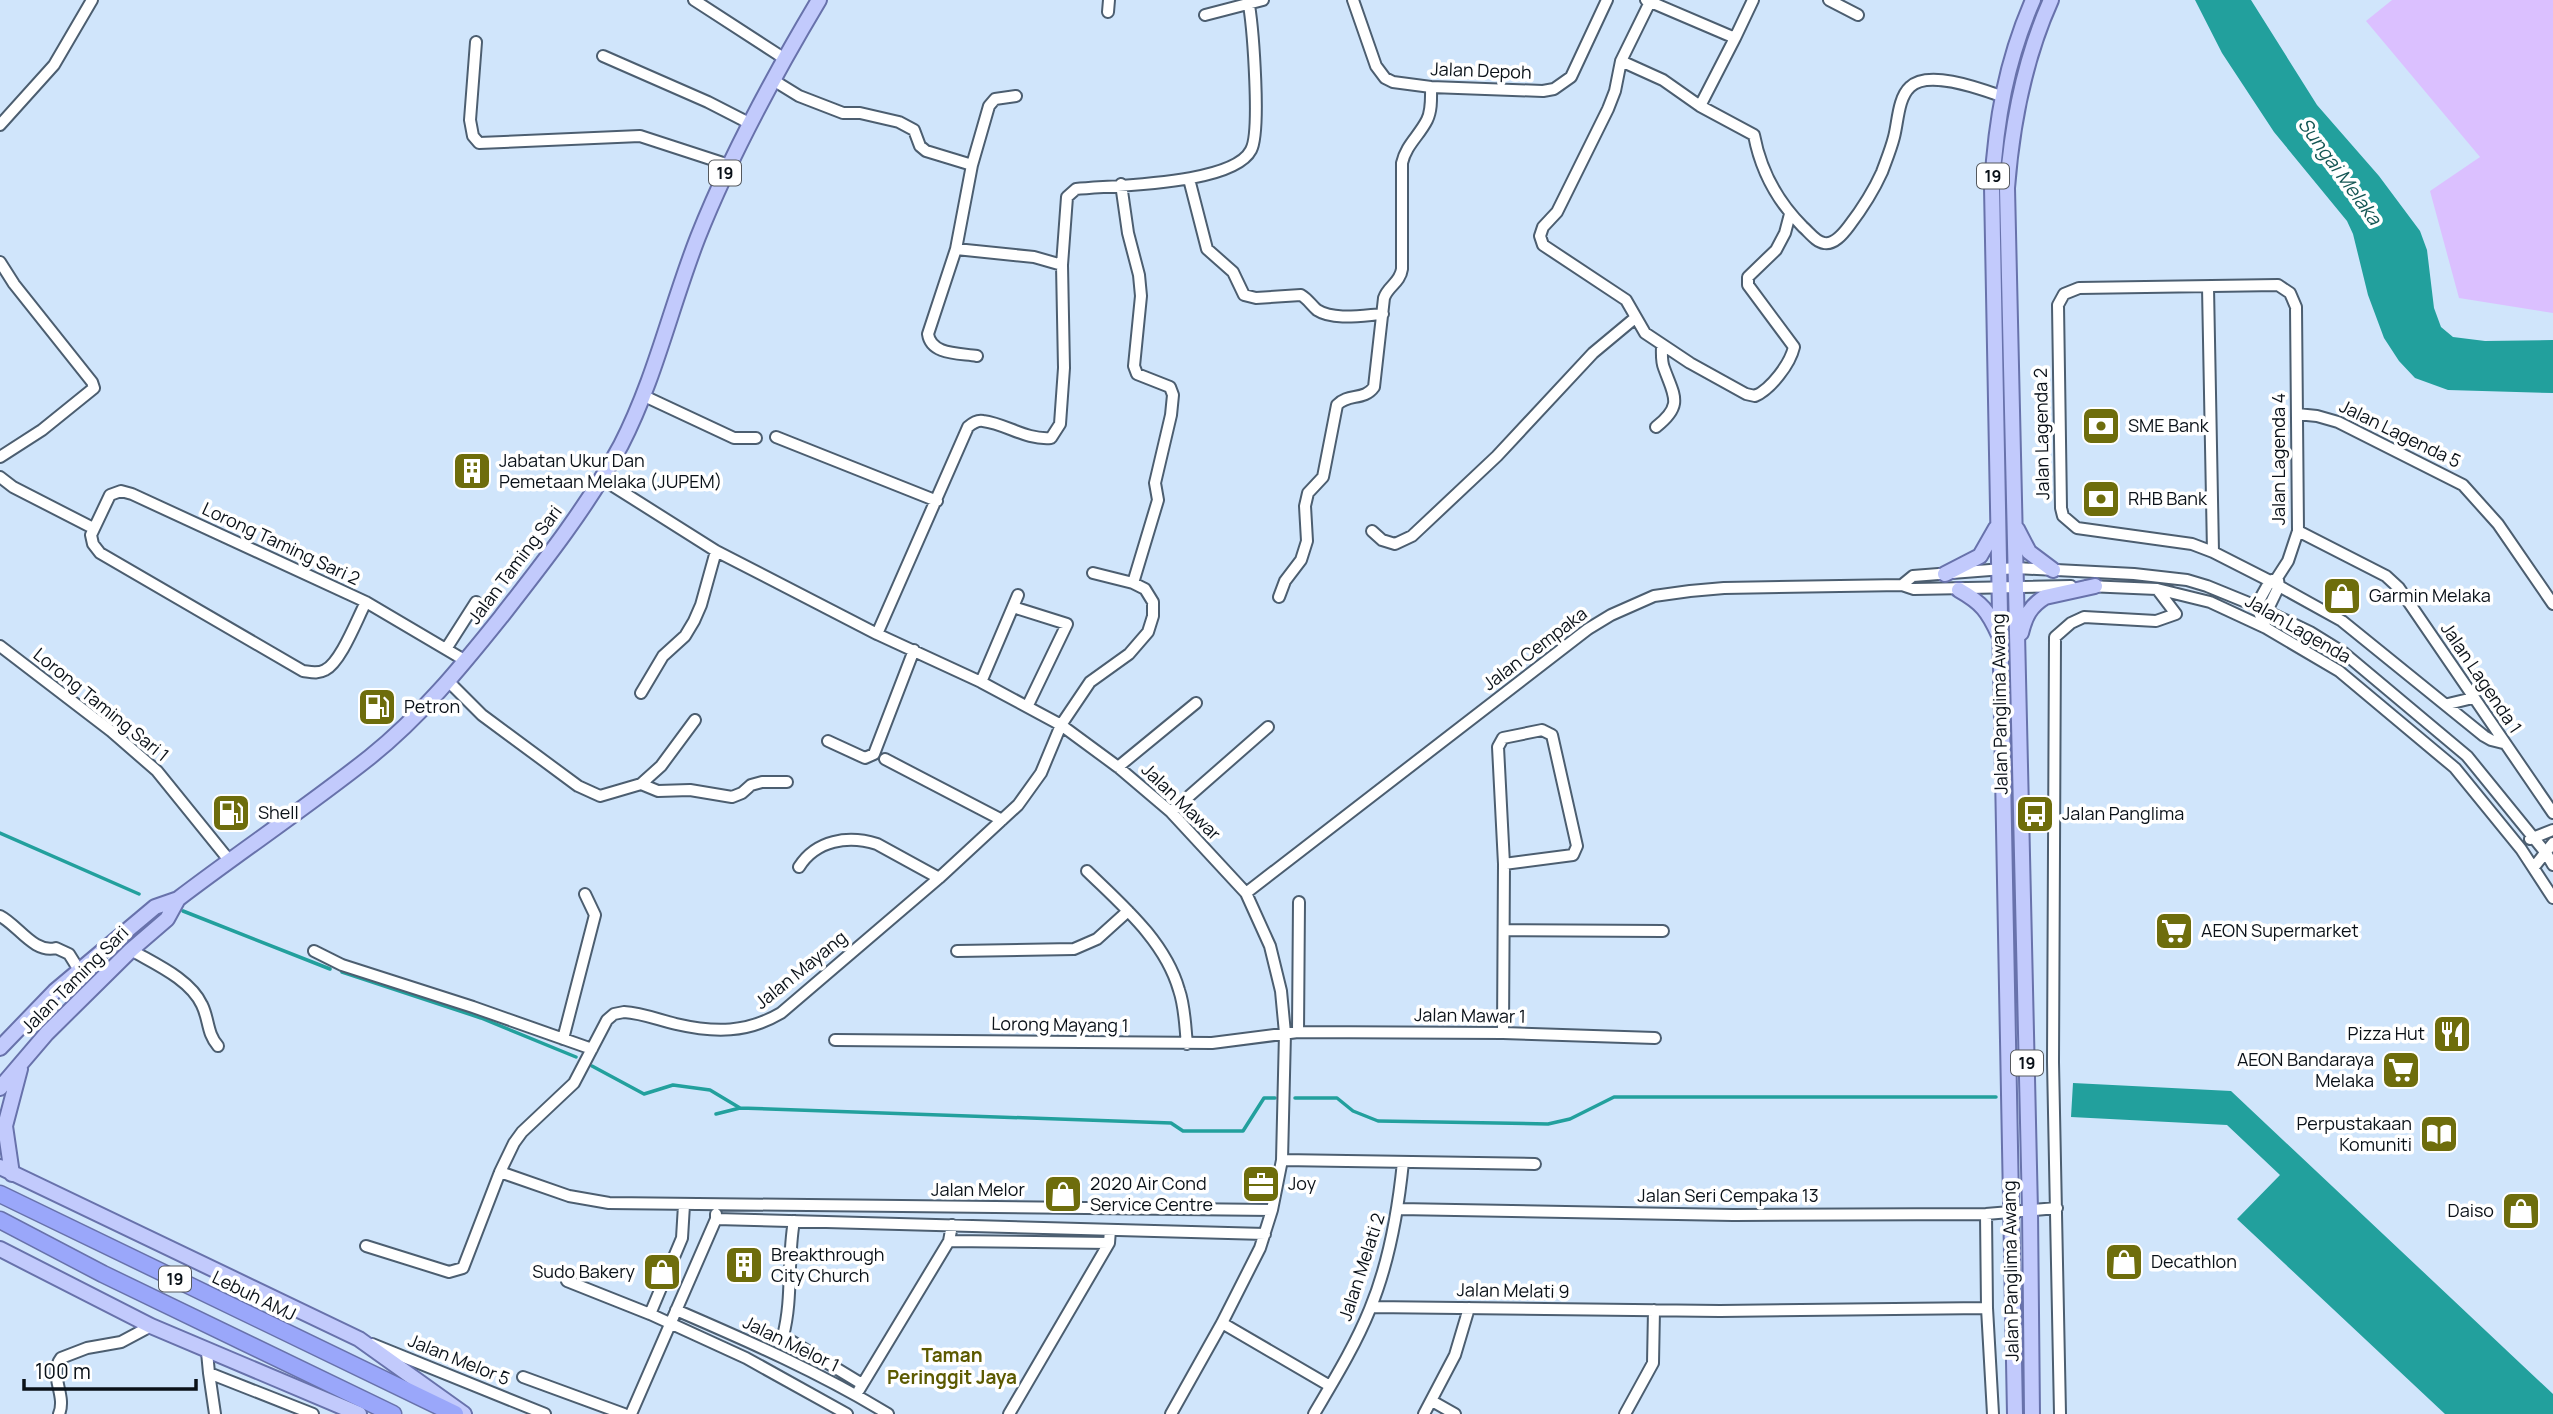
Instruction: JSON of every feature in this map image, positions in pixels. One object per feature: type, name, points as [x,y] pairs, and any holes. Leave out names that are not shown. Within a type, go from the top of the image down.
[{"type":"highway","name":"Lebuh AMJ","points":[[0,1194],[455,1414]]},
{"type":"highway","name":"19","points":[[0,1220],[393,1414]]},
{"type":"main road","name":"Jalan Taming Sari","points":[[0,1088],[22,1060],[131,950],[167,919],[178,900],[371,757],[466,661],[535,574],[602,478],[622,441],[642,395],[697,240],[729,165],[773,79],[819,0]]},
{"type":"main road","name":"Jalan Panglima Awang","points":[[2015,1414],[1992,187],[2001,96],[2013,53],[2033,0]]},
{"type":"main road","name":"Jalan Panglima Awang","points":[[2032,1414],[2030,1211],[2007,188],[2010,145],[2030,56],[2051,0]]},
{"type":"main road","points":[[2013,518],[2021,540],[2029,552],[2053,570]]},
{"type":"main road","points":[[1945,574],[1980,556],[1997,527]]},
{"type":"main road","points":[[2018,643],[2028,613],[2039,601],[2045,597],[2095,586]]},
{"type":"main road","points":[[1959,590],[1985,607],[2002,643]]},
{"type":"main road","name":"Jalan Taming Sari","points":[[0,1048],[79,970],[155,906],[178,900]]},
{"type":"main road","points":[[22,1060],[5,1126],[4,1172],[271,1295],[359,1339],[464,1414]]},
{"type":"main road","points":[[0,1241],[51,1275]]},
{"type":"main road","points":[[0,1249],[207,1352],[356,1413]]},
{"type":"street","points":[[0,125],[54,65],[92,0]]},
{"type":"street","points":[[694,0],[785,59]]},
{"type":"street","points":[[1108,12],[1109,0]]},
{"type":"street","points":[[1205,15],[1263,0]]},
{"type":"street","name":"Jalan Depoh","points":[[1353,0],[1380,73],[1400,85],[1554,89],[1571,77],[1607,0]]},
{"type":"street","points":[[1700,106],[1753,0]]},
{"type":"street","points":[[1829,0],[1858,15]]},
{"type":"street","points":[[1735,38],[1667,4],[1648,1],[1621,61],[1608,109],[1557,212],[1543,227],[1540,236],[1549,251],[1626,300],[1645,333],[1746,394],[1755,396],[1763,392],[1792,357],[1794,347],[1748,285],[1748,277],[1776,250],[1785,233],[1790,214]]},
{"type":"street","points":[[877,634],[968,427],[981,420],[1038,438],[1051,438],[1060,424],[1063,368],[1062,265],[1067,197],[1076,189],[1189,179],[1237,165],[1251,152],[1255,140],[1254,37],[1249,5]]},
{"type":"street","points":[[476,42],[470,120],[472,136],[479,143],[640,136],[729,165]]},
{"type":"street","points":[[603,56],[749,123]]},
{"type":"street","points":[[1621,61],[1663,80],[1700,106],[1754,135],[1759,158],[1770,186],[1790,214],[1820,242],[1826,244],[1833,242],[1846,231],[1864,206],[1881,173],[1894,138],[1899,109],[1908,88],[1917,82],[1928,80],[1967,84],[2001,96]]},
{"type":"street","points":[[773,79],[799,96],[843,113],[860,113],[899,122],[914,130],[920,146],[926,151],[972,164]]},
{"type":"street","points":[[1279,597],[1285,581],[1301,561],[1307,541],[1305,506],[1308,493],[1323,477],[1337,405],[1342,400],[1368,394],[1374,387],[1387,291],[1398,282],[1402,269],[1402,163],[1405,149],[1427,120],[1431,105],[1431,87]]},
{"type":"street","points":[[977,356],[935,349],[929,343],[928,334],[956,249],[972,164],[989,106],[995,99],[1016,96]]},
{"type":"street","points":[[1189,179],[1207,249],[1233,272],[1244,295],[1256,298],[1301,295],[1317,310],[1340,316],[1383,314]]},
{"type":"street","points":[[1093,573],[1133,583],[1157,500],[1155,483],[1173,395],[1170,387],[1138,374],[1134,366],[1141,296],[1121,184]]},
{"type":"street","points":[[956,249],[1034,257],[1062,265]]},
{"type":"street","points":[[0,262],[94,388],[42,430],[0,457]]},
{"type":"street","name":"Jalan Lagenda 4","points":[[2208,287],[2278,285],[2290,293],[2296,307],[2298,531],[2288,561],[2260,610]]},
{"type":"street","points":[[2208,287],[2213,552]]},
{"type":"street","name":"Jalan Lagenda 2","points":[[2208,287],[2079,288],[2064,293],[2058,305],[2063,516],[2070,523],[2085,530],[2173,540],[2213,552],[2276,581],[2342,621],[2491,740],[2503,743]]},
{"type":"street","points":[[1373,531],[1382,540],[1395,544],[1412,536],[1497,456],[1593,353],[1635,318]]},
{"type":"street","points":[[1656,427],[1669,416],[1675,402],[1672,385],[1663,367],[1662,345]]},
{"type":"street","points":[[642,395],[734,438],[756,438]]},
{"type":"street","name":"Jalan Lagenda 5","points":[[2297,415],[2317,416],[2338,422],[2463,485],[2482,503],[2498,524],[2553,604]]},
{"type":"street","points":[[776,438],[937,501]]},
{"type":"street","points":[[0,477],[13,487],[93,528],[93,544],[100,553],[303,671],[316,673],[327,670],[335,662],[366,602]]},
{"type":"street","name":"Jalan Mawar","points":[[602,478],[716,551],[877,634],[1028,705],[1061,725],[1118,767],[1171,812],[1246,893],[1270,946],[1281,991],[1284,1033],[1282,1160],[1265,1234],[1223,1323],[1171,1414]]},
{"type":"street","name":"Lorong Taming Sari 2","points":[[93,528],[110,495],[121,491],[132,494],[366,602],[466,661]]},
{"type":"street","name":"Jalan Lagenda 1","points":[[2298,531],[2386,576],[2399,588],[2553,813]]},
{"type":"street","points":[[641,693],[663,656],[685,636],[694,621],[716,551]]},
{"type":"street","name":"Jalan Lagenda","points":[[1999,569],[2134,574],[2187,580],[2207,586],[2310,632],[2344,653],[2467,756],[2533,836],[2553,865]]},
{"type":"street","name":"Jalan Cempaka","points":[[1902,585],[1913,576],[1999,569]]},
{"type":"street","name":"Jalan Mayang","points":[[366,1246],[449,1272],[463,1268],[500,1172],[522,1132],[574,1083],[607,1020],[614,1014],[624,1012],[698,1028],[741,1029],[763,1024],[781,1013],[939,878],[1024,798],[1041,774],[1061,725],[1090,682],[1129,654],[1148,632],[1153,616],[1153,602],[1145,589],[1133,583]]},
{"type":"street","name":"Jalan Cempaka","points":[[1246,893],[1588,629],[1654,596],[1724,588],[1902,585],[1914,590],[2016,589]]},
{"type":"street","name":"Jalan Lagenda","points":[[2016,589],[2095,586],[2157,589],[2202,600],[2242,615],[2266,628],[2339,671],[2455,768],[2521,849],[2553,898]]},
{"type":"street","points":[[2060,1414],[2053,1062],[2055,637],[2071,622],[2084,617],[2156,621],[2176,614],[2157,589]]},
{"type":"street","points":[[981,682],[1018,595]]},
{"type":"street","points":[[446,649],[476,603]]},
{"type":"street","points":[[1013,607],[1067,624],[1028,705]]},
{"type":"street","points":[[2242,615],[2260,610],[2266,628]]},
{"type":"street","name":"Lorong Taming Sari 1","points":[[0,646],[111,731],[157,771],[229,860]]},
{"type":"street","points":[[828,741],[865,758],[874,754],[914,650]]},
{"type":"street","points":[[448,681],[482,715],[578,786],[600,796],[641,784],[661,766],[695,720]]},
{"type":"street","points":[[2448,704],[2473,698]]},
{"type":"street","points":[[1118,767],[1196,703]]},
{"type":"street","points":[[1171,812],[1268,727]]},
{"type":"street","points":[[1503,1033],[1504,864],[1499,741],[1516,735],[1548,731],[1555,747],[1577,846],[1576,852],[1573,855],[1504,864]]},
{"type":"street","points":[[885,759],[1002,820]]},
{"type":"street","points":[[641,784],[658,791],[690,790],[732,797],[751,785],[787,782]]},
{"type":"street","points":[[2521,849],[2533,836],[2553,830]]},
{"type":"street","points":[[799,867],[806,855],[817,846],[834,842],[867,841],[939,878]]},
{"type":"street","points":[[2534,867],[2553,843]]},
{"type":"street","points":[[1087,871],[1128,911],[1152,939],[1169,966],[1179,990],[1187,1044]]},
{"type":"street","points":[[563,1039],[595,915],[584,894]]},
{"type":"street","points":[[1298,1032],[1299,902]]},
{"type":"street","points":[[957,951],[1074,949],[1097,939],[1128,911]]},
{"type":"street","points":[[0,916],[41,947],[51,950],[56,948],[69,954],[79,970]]},
{"type":"street","points":[[1504,930],[1662,931]]},
{"type":"street","points":[[131,950],[189,987],[197,996],[212,1040],[218,1046]]},
{"type":"street","points":[[314,951],[353,968],[592,1049]]},
{"type":"street","points":[[1281,991],[1298,991]]},
{"type":"street","name":"Lorong Mayang 1","points":[[835,1040],[1187,1044],[1236,1041],[1284,1033]]},
{"type":"street","name":"Jalan Mawar 1","points":[[1284,1033],[1503,1033],[1655,1038]]},
{"type":"street","points":[[1282,1160],[1535,1164]]},
{"type":"street","name":"Jalan Melati 2","points":[[1314,1414],[1371,1307],[1399,1209],[1402,1162]]},
{"type":"street","name":"Jalan Melor","points":[[500,1172],[590,1201],[684,1205],[1272,1210]]},
{"type":"street","points":[[650,1314],[682,1238],[684,1205]]},
{"type":"street","points":[[631,1414],[716,1219],[716,1205]]},
{"type":"street","points":[[884,1207],[884,1224]]},
{"type":"street","points":[[1070,1208],[1070,1229]]},
{"type":"street","name":"Jalan Seri Cempaka 13","points":[[1399,1209],[1733,1215],[1986,1214],[2057,1208]]},
{"type":"street","points":[[1986,1214],[1987,1308],[1993,1414]]},
{"type":"street","name":"Jalan Melor","points":[[716,1219],[1265,1234]]},
{"type":"street","points":[[794,1221],[789,1312],[783,1336],[862,1384]]},
{"type":"street","points":[[856,1395],[949,1241],[952,1225]]},
{"type":"street","points":[[1009,1414],[1109,1243],[1110,1230]]},
{"type":"street","points":[[949,1241],[1109,1243]]},
{"type":"street","points":[[567,1281],[650,1314],[746,1358],[847,1414]]},
{"type":"street","name":"Jalan Melati 9","points":[[1371,1307],[1884,1311],[1987,1308]]},
{"type":"street","points":[[1424,1414],[1455,1355],[1469,1308]]},
{"type":"street","name":"Jalan Melor 1","points":[[676,1310],[753,1344],[856,1395],[888,1414]]},
{"type":"street","points":[[1625,1414],[1653,1363],[1654,1310]]},
{"type":"street","points":[[1223,1323],[1330,1386]]},
{"type":"street","points":[[59,1414],[62,1400],[56,1369],[61,1358],[87,1348],[121,1342],[151,1326]]},
{"type":"street","name":"Jalan Melor 5","points":[[359,1339],[545,1414]]},
{"type":"street","points":[[207,1352],[215,1414]]},
{"type":"street","points":[[209,1373],[313,1414]]},
{"type":"street","points":[[523,1377],[624,1414]]},
{"type":"street","points":[[1432,1401],[1455,1414]]},
{"type":"shaded area","points":[[2392,0],[2553,0],[2553,313],[2459,298],[2430,191],[2480,157],[2366,21]]},
{"type":"water","name":"Sungai Melaka","points":[[2195,0],[2251,0],[2317,105],[2379,176],[2420,231],[2427,250],[2434,308],[2441,327],[2453,337],[2485,341],[2553,340],[2553,393],[2448,390],[2415,378],[2399,361],[2384,338],[2368,295],[2353,234],[2347,221],[2274,132],[2222,53]]},
{"type":"water","points":[[2073,1083],[2231,1091],[2553,1394],[2553,1414],[2445,1414],[2237,1219],[2280,1175],[2227,1125],[2071,1117]]},
{"type":"waterway","points":[[0,833],[139,894]]},
{"type":"waterway","points":[[183,911],[330,969]]},
{"type":"waterway","points":[[342,972],[481,1018],[576,1057]]},
{"type":"waterway","points":[[592,1066],[644,1094],[673,1085],[710,1090],[740,1108],[1171,1123],[1183,1131],[1243,1131],[1264,1098],[1275,1098]]},
{"type":"waterway","points":[[1295,1098],[1337,1098],[1353,1111],[1378,1121],[1548,1124],[1570,1119],[1614,1097],[1996,1097]]},
{"type":"waterway","points":[[716,1114],[740,1108]]},
{"type":"place","name":"SME Bank","points":[[2101,426]]},
{"type":"place","name":"Jabatan Ukur Dan Pemetaan Melaka (JUPEM)","points":[[472,471]]},
{"type":"place","name":"RHB Bank","points":[[2101,499]]},
{"type":"place","name":"Garmin Melaka","points":[[2342,596]]},
{"type":"place","name":"Petron","points":[[377,707]]},
{"type":"place","name":"Shell","points":[[231,813]]},
{"type":"place","name":"Jalan Panglima","points":[[2035,814]]},
{"type":"place","name":"AEON Supermarket","points":[[2174,931]]},
{"type":"place","name":"Pizza Hut","points":[[2452,1034]]},
{"type":"place","name":"AEON Bandaraya Melaka","points":[[2401,1070]]},
{"type":"place","name":"Perpustakaan Komuniti","points":[[2439,1134]]},
{"type":"place","name":"Joy","points":[[1261,1184]]},
{"type":"place","name":"2020 Air Cond Service Centre","points":[[1063,1194]]},
{"type":"place","name":"Daiso","points":[[2521,1211]]},
{"type":"place","name":"Decathlon","points":[[2124,1262]]},
{"type":"place","name":"Breakthrough City Church","points":[[744,1265]]},
{"type":"place","name":"Sudo Bakery","points":[[662,1272]]},
{"type":"district","name":"Taman Peringgit Jaya","points":[[952,1366]]}]
